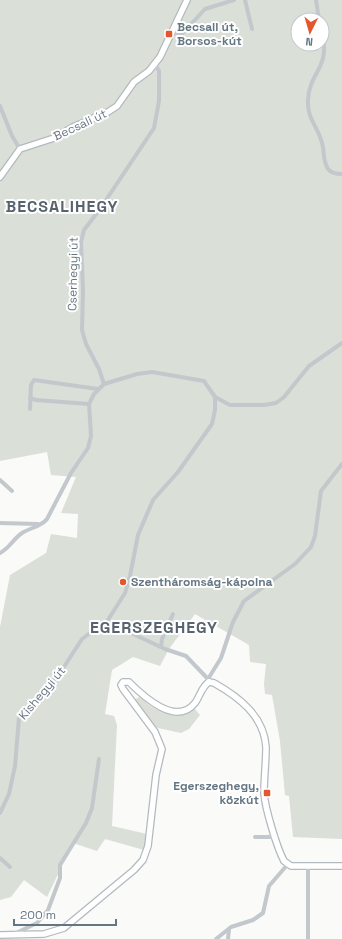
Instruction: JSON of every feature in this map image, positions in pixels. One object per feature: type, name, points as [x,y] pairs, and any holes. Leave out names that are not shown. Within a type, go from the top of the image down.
[{"type":"street","name":"Becsali út","points":[[20,149],[54,138],[78,124],[111,110],[121,102],[134,82],[147,73],[164,51],[186,0]]},
{"type":"street","points":[[171,33],[182,34],[205,9],[234,0]]},
{"type":"street","points":[[245,0],[252,29]]},
{"type":"street","points":[[316,0],[318,12]]},
{"type":"street","points":[[324,52],[324,57],[310,90],[308,104],[311,123],[322,142],[322,154],[328,167],[332,172],[342,174]]},
{"type":"street","name":"Cserhegyi út","points":[[104,384],[99,369],[86,344],[82,330],[82,235],[154,128],[159,101],[159,71],[155,64]]},
{"type":"street","points":[[0,106],[12,136],[20,149],[0,177]]},
{"type":"street","points":[[0,552],[10,547],[20,534],[47,519],[71,473],[88,448],[91,436],[89,404],[98,389],[104,384],[144,373],[162,373],[204,381],[215,397],[230,405],[264,405],[276,403],[284,397],[309,366],[342,343]]},
{"type":"street","points":[[30,409],[31,385],[34,380],[98,389]]},
{"type":"street","points":[[215,397],[214,417],[210,429],[172,480],[153,500],[147,510],[135,544],[126,589],[106,623],[120,627],[161,647],[186,656],[209,681],[243,701],[263,734],[266,749],[265,799],[283,858],[288,864],[342,866]]},
{"type":"street","points":[[30,398],[36,400],[89,404]]},
{"type":"street","points":[[0,934],[32,936],[55,932],[69,925],[134,870],[143,860],[148,846],[156,775],[162,749],[157,736],[125,693],[121,684],[128,681],[147,700],[155,705],[169,710],[187,709],[194,704],[209,681],[220,658],[233,622],[244,600],[295,564],[311,547],[315,536],[321,491],[342,464]]},
{"type":"street","points":[[0,480],[12,491]]},
{"type":"street","points":[[0,523],[39,524]]},
{"type":"street","points":[[161,647],[162,639],[173,614]]},
{"type":"street","name":"Kishegyi út","points":[[0,813],[9,794],[15,766],[19,718],[60,673],[82,639],[94,629],[106,623]]},
{"type":"street","points":[[13,934],[37,923],[48,910],[60,878],[60,865],[86,823],[92,808],[99,760]]},
{"type":"street","points":[[255,837],[276,837]]},
{"type":"street","points":[[0,858],[10,867]]},
{"type":"street","points":[[216,939],[237,924],[253,920],[263,913],[269,886],[288,864]]},
{"type":"street","points":[[308,865],[308,939]]},
{"type":"street","points":[[228,939],[229,929]]},
{"type":"shaded area","points":[[0,0],[342,0],[342,839],[293,837],[289,796],[285,795],[280,741],[272,695],[265,694],[264,684],[266,664],[250,662],[249,645],[195,614],[169,649],[160,666],[133,657],[112,670],[105,714],[114,716],[117,725],[112,826],[147,834],[144,850],[105,839],[97,851],[73,843],[47,897],[24,880],[11,897],[0,900],[0,627],[10,575],[46,553],[51,534],[77,538],[78,514],[61,513],[76,477],[51,475],[47,452],[0,461]]},
{"type":"shaded area","points":[[139,697],[152,707],[162,712],[173,714],[189,711],[194,708],[200,715],[189,729],[181,733],[158,728],[152,725],[134,700]]},
{"type":"place","name":"Becsali út, Borsos-kút","points":[[169,34]]},
{"type":"place","name":"Szentháromság-kápolna","points":[[123,582]]},
{"type":"place","name":"Egerszeghegy, közkút","points":[[267,793]]},
{"type":"district","name":"BECSALIHEGY","points":[[62,206]]},
{"type":"district","name":"EGERSZEGHEGY","points":[[154,627]]}]
